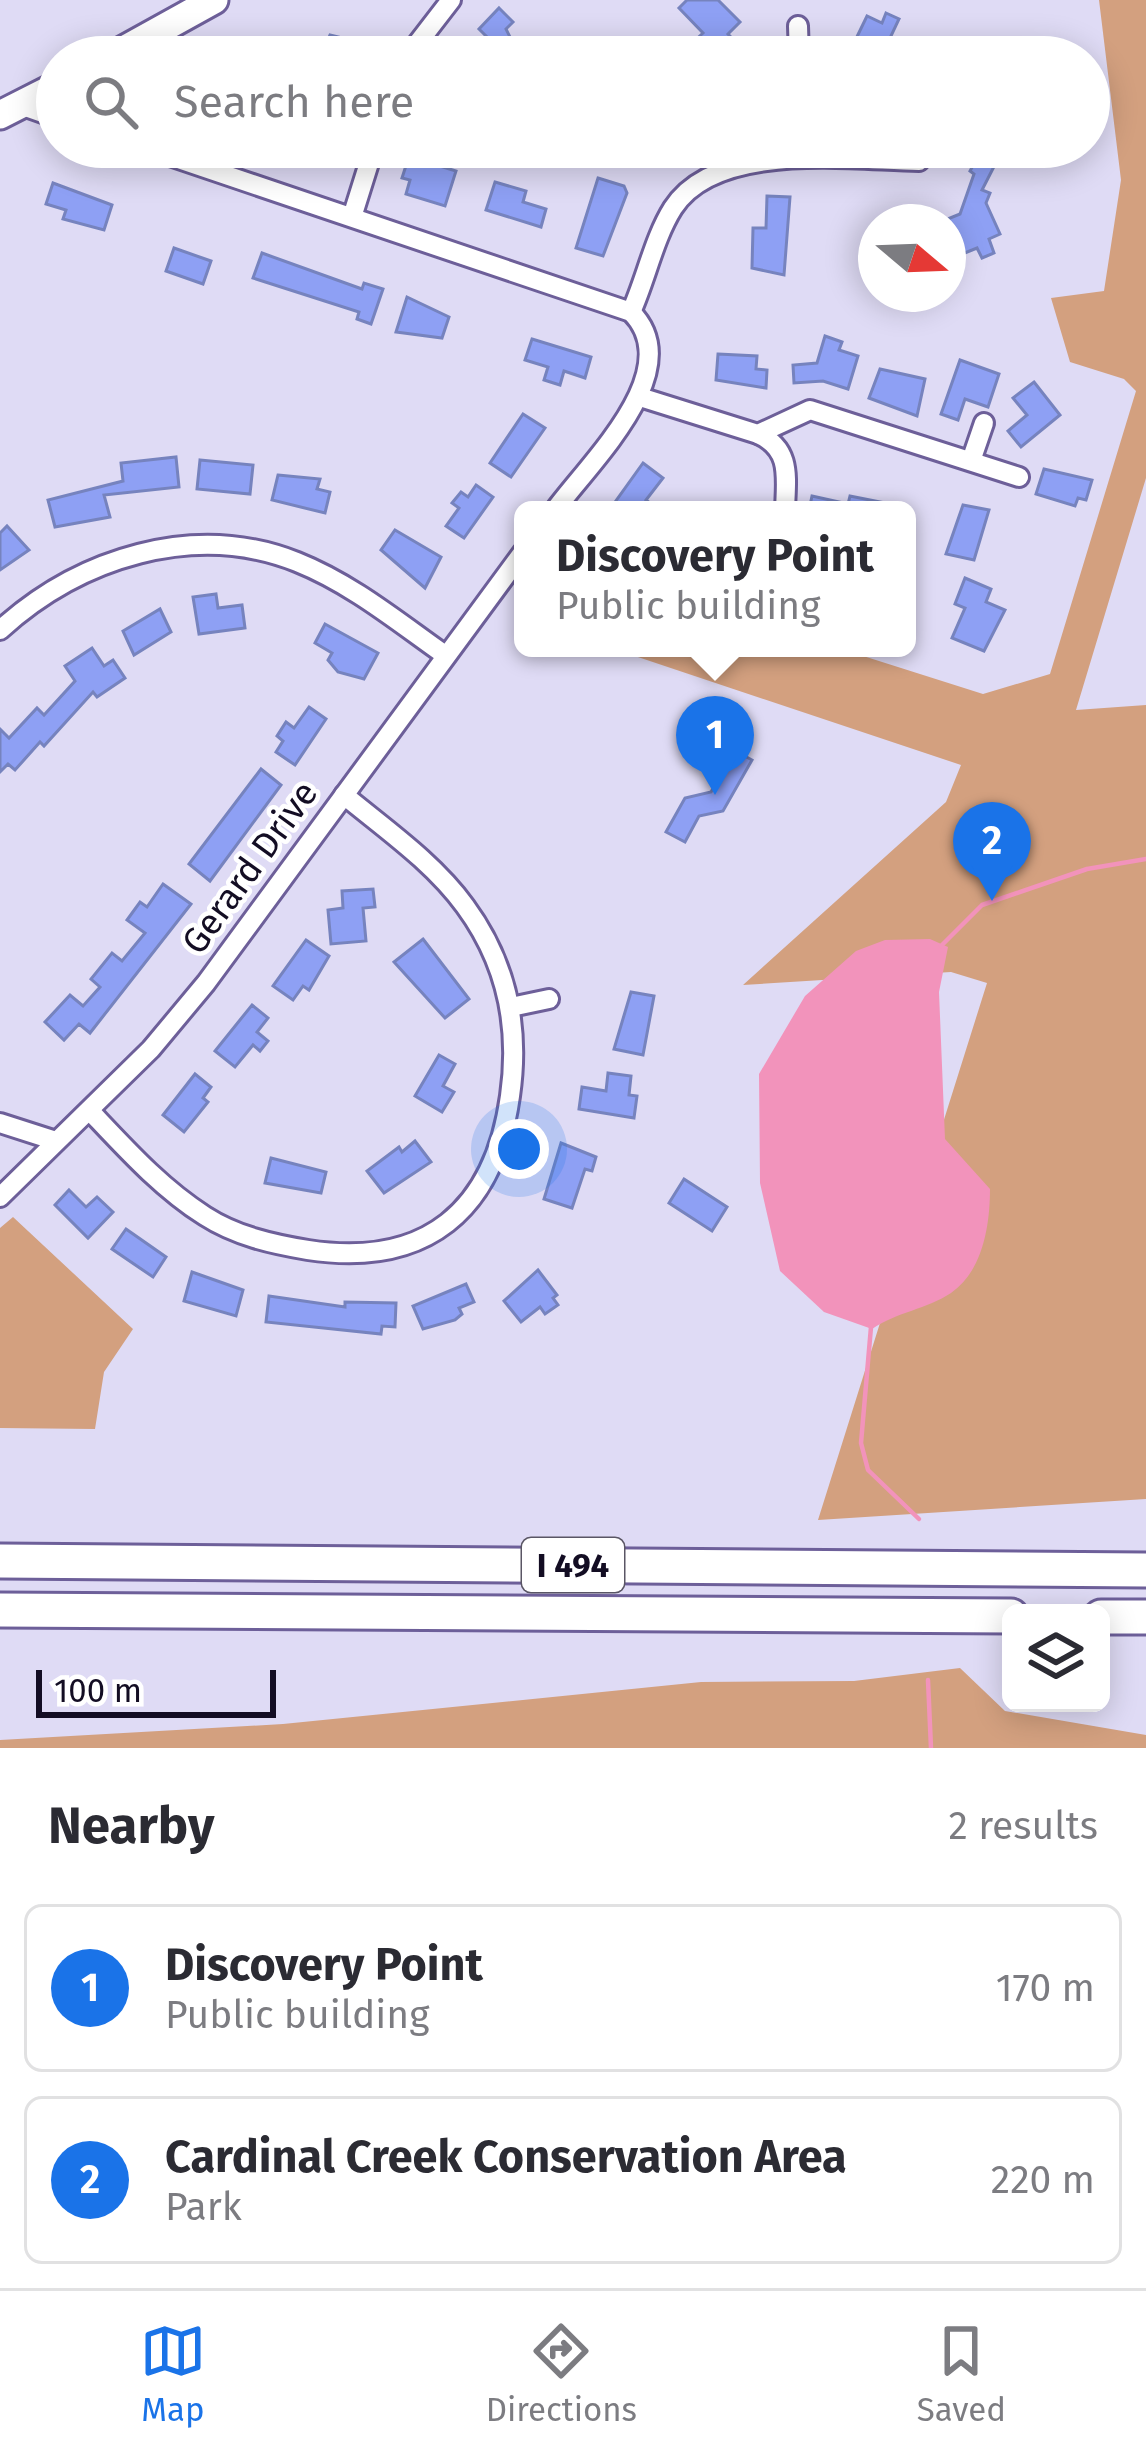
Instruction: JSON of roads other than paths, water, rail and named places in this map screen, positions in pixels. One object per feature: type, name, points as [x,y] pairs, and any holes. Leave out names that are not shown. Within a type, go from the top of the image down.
[{"type":"highway","name":"I 494","points":[[0,1561],[1146,1570]]},
{"type":"highway","name":"I 494","points":[[0,1615],[74,1611],[1002,1616]]},
{"type":"highway","points":[[1110,1617],[1146,1618]]},
{"type":"street","points":[[149,36],[214,0]]},
{"type":"street","points":[[423,36],[451,0]]},
{"type":"street","points":[[798,26],[798,36]]},
{"type":"street","points":[[209,168],[631,312],[645,329],[650,348],[640,397],[562,501]]},
{"type":"street","points":[[352,214],[367,168]]},
{"type":"street","points":[[631,312],[670,212],[683,196],[718,171],[732,168]]},
{"type":"street","points":[[640,397],[776,444],[785,460],[784,501]]},
{"type":"street","points":[[758,434],[809,410],[1019,477]]},
{"type":"street","points":[[971,461],[984,423]]},
{"type":"street","points":[[0,630],[45,592],[82,572],[123,557],[210,545],[294,561],[333,579],[445,656]]},
{"type":"street","name":"Gerard Drive","points":[[0,1197],[90,1111],[197,993],[514,564]]},
{"type":"street","points":[[90,1111],[175,1195],[245,1235],[325,1252],[389,1250],[445,1227],[468,1207],[485,1181],[511,1090],[515,1034],[511,1006],[496,960],[464,905],[424,862],[344,795]]},
{"type":"street","points":[[511,1006],[549,999]]},
{"type":"street","points":[[0,1123],[56,1141]]},
{"type":"waterway","points":[[941,946],[982,905],[1087,869],[1146,859]]},
{"type":"waterway","points":[[871,1327],[861,1443],[868,1470],[919,1519]]},
{"type":"waterway","points":[[928,1680],[931,1748]]},
{"type":"place","name":"Discovery Point","points":[[715,795]]},
{"type":"place","name":"Cardinal Creek Conservation Area","points":[[992,901]]}]
